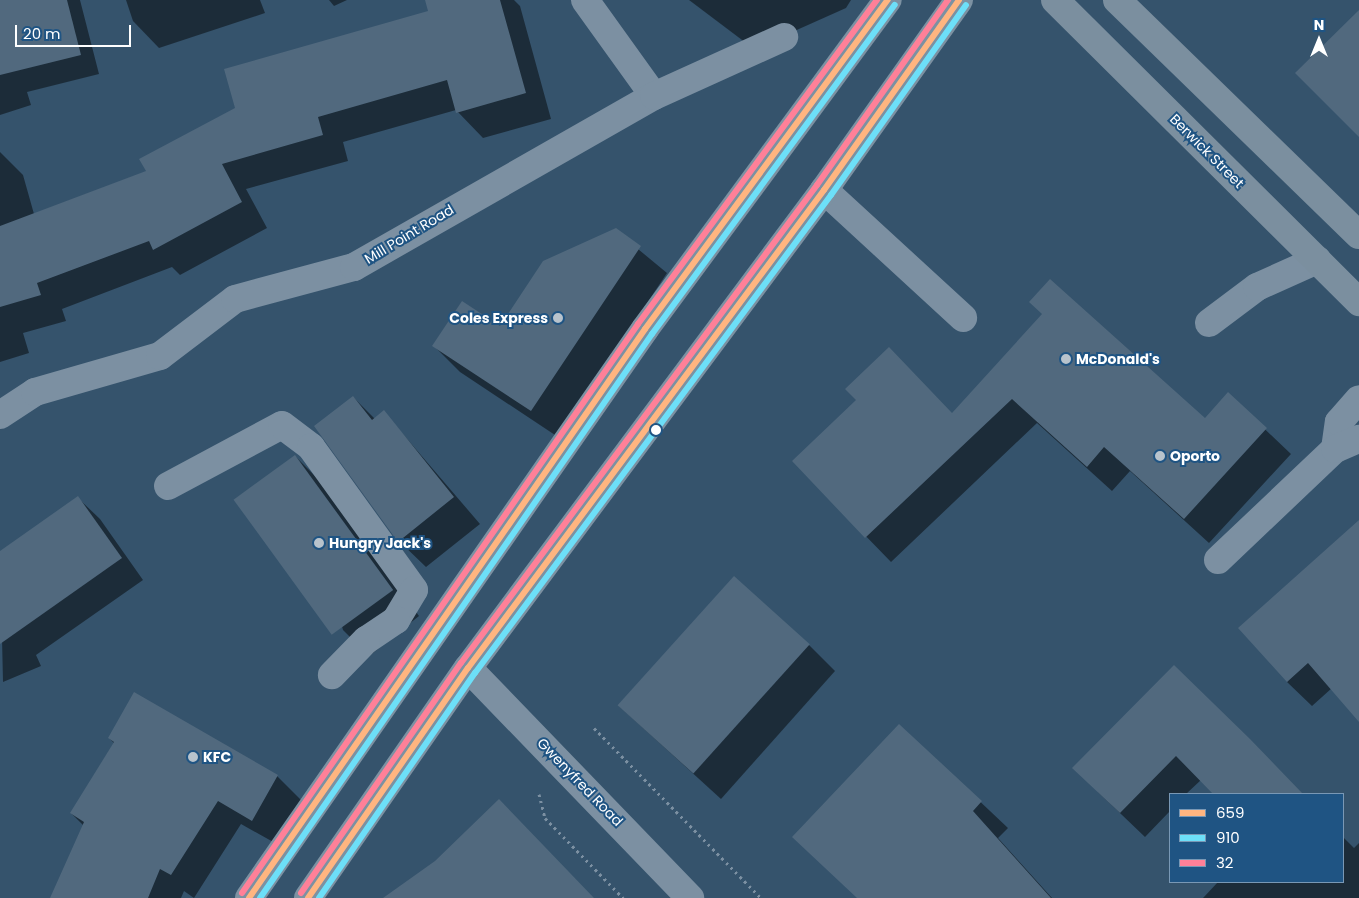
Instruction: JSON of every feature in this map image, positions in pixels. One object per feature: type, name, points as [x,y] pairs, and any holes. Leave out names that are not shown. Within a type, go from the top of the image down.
[{"type":"highway","points":[[250,898],[645,328],[888,0]]},
{"type":"highway","points":[[308,898],[468,668],[824,190],[959,0]]},
{"type":"main road","name":"Berwick Street","points":[[1055,0],[1359,302]]},
{"type":"main road","points":[[1117,0],[1359,235]]},
{"type":"street","points":[[585,0],[654,96]]},
{"type":"street","name":"Mill Point Road","points":[[0,416],[35,392],[160,356],[235,299],[354,266],[654,96],[784,37]]},
{"type":"street","points":[[824,190],[963,318]]},
{"type":"street","points":[[1210,323],[1257,287],[1317,260]]},
{"type":"street","points":[[1218,560],[1347,444],[1339,422],[1359,399]]},
{"type":"street","points":[[168,486],[282,425],[311,447],[414,590],[396,620],[366,640],[332,675]]},
{"type":"street","name":"Gwenyfred Road","points":[[468,668],[690,898]]},
{"type":"path","points":[[594,728],[761,898]]},
{"type":"path","points":[[537,785],[545,818],[623,898]]},
{"type":"building","points":[[0,0],[67,0],[81,55],[0,75]]},
{"type":"building","points":[[425,0],[500,0],[526,93],[456,113],[447,80],[318,117],[323,135],[222,164],[242,202],[153,250],[149,241],[37,283],[41,295],[0,307],[0,226],[146,171],[139,159],[235,108],[224,69],[428,11]]},
{"type":"building","points":[[1359,10],[1359,137],[1295,73]]},
{"type":"building","name":"Coles Express","points":[[616,228],[641,246],[531,411],[432,346],[462,301],[500,326],[543,261]]},
{"type":"building","points":[[1050,279],[1205,418],[1228,392],[1267,428],[1184,519],[1104,447],[1087,467],[1012,399],[865,538],[792,461],[856,400],[845,389],[889,347],[952,413],[1042,314],[1029,302]]},
{"type":"building","points":[[353,396],[372,420],[384,410],[454,497],[398,542],[314,426]]},
{"type":"building","name":"Hungry Jack's","points":[[295,455],[393,590],[332,635],[234,500]]},
{"type":"building","points":[[78,496],[122,558],[0,644],[0,551]]},
{"type":"building","points":[[1359,520],[1359,722],[1308,663],[1287,682],[1238,628]]},
{"type":"building","points":[[734,576],[810,644],[693,774],[618,705]]},
{"type":"building","points":[[1174,665],[1302,793],[1212,793],[1176,756],[1120,813],[1072,768]]},
{"type":"building","points":[[134,692],[278,775],[252,821],[218,801],[171,875],[160,869],[148,898],[50,898],[84,822],[70,813],[114,742],[108,738]]},
{"type":"building","points":[[899,724],[982,801],[973,811],[1051,898],[857,898],[792,837]]},
{"type":"building","points":[[499,799],[594,898],[383,898],[435,861]]},
{"type":"transit line","name":"32","points":[[242,893],[638,324],[877,0]]},
{"type":"transit line","name":"659","points":[[249,898],[645,329],[888,0]]},
{"type":"transit line","name":"32","points":[[301,893],[461,663],[817,185],[948,0]]},
{"type":"transit line","name":"659","points":[[308,898],[468,668],[824,190],[959,0]]},
{"type":"transit line","name":"910","points":[[260,898],[652,334],[895,5]]},
{"type":"transit line","name":"910","points":[[319,898],[475,673],[831,195],[966,5]]},
{"type":"place","name":"Coles Express","points":[[558,318]]},
{"type":"place","name":"McDonald's","points":[[1066,359]]},
{"type":"place","name":"Oporto","points":[[1160,456]]},
{"type":"place","name":"Hungry Jack's","points":[[319,543]]},
{"type":"place","name":"KFC","points":[[193,757]]}]
